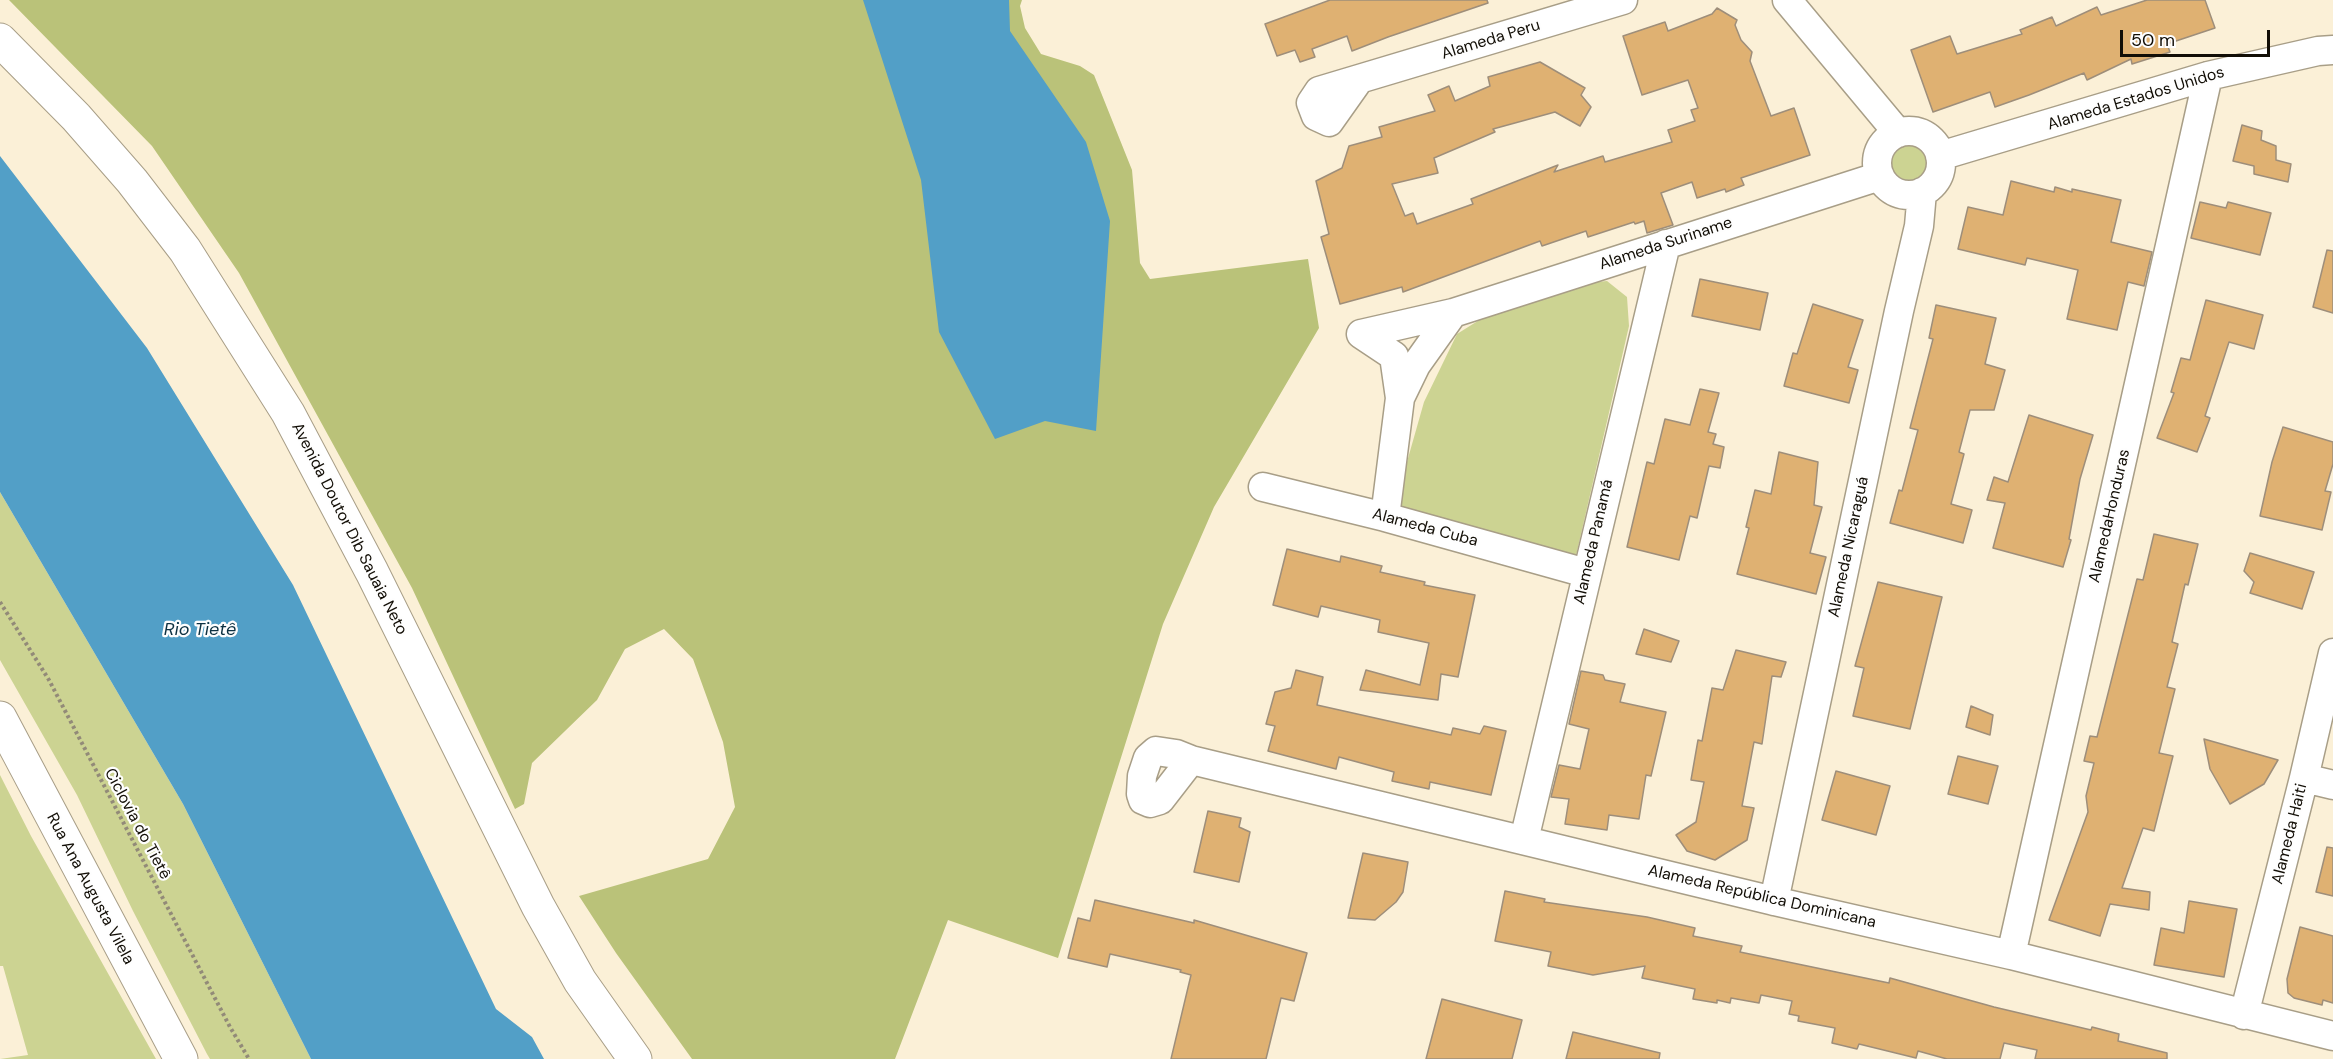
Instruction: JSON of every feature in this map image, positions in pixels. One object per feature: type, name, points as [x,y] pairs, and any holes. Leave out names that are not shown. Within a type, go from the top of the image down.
[{"type":"main road","name":"Avenida Doutor Dib Sauaia Neto","points":[[0,40],[76,117],[132,181],[185,250],[288,413],[388,604],[538,906],[580,981],[635,1059]]},
{"type":"main road","name":"Rua Ana Augusta Vilela","points":[[0,718],[181,1059]]},
{"type":"street","name":"Alameda Peru","points":[[1359,81],[1623,0]]},
{"type":"street","points":[[1787,0],[1898,133]]},
{"type":"street","name":"Alameda Estados Unidos","points":[[1940,156],[2208,76],[2318,51],[2333,50]]},
{"type":"street","name":"AlamedaHonduras","points":[[2011,955],[2208,76]]},
{"type":"street","points":[[1911,130],[1930,138],[1937,146],[1940,156],[1937,177],[1931,186],[1911,195],[1901,194],[1891,189],[1880,176],[1876,163],[1883,143],[1898,133],[1911,130]]},
{"type":"street","name":"Alameda Suriname","points":[[1400,398],[1394,356],[1361,334],[1452,313],[1880,176]]},
{"type":"street","name":"Alameda Nicaraguá","points":[[1773,901],[1919,226],[1922,192]]},
{"type":"street","name":"Alameda Panamá","points":[[1524,840],[1666,244]]},
{"type":"street","points":[[1384,517],[1400,398],[1416,365],[1452,313]]},
{"type":"street","name":"Alameda Cuba","points":[[1263,487],[1384,517],[1586,573]]},
{"type":"street","name":"Alameda Haiti","points":[[2244,1015],[2333,653]]},
{"type":"street","name":"Alameda República Dominicana","points":[[1191,760],[1773,901],[2011,955],[2333,1036]]},
{"type":"street","points":[[2304,778],[2333,785]]},
{"type":"path","name":"Ciclovia do Tietê","points":[[0,602],[49,680],[249,1059]]},
{"type":"green space","points":[[9,0],[1022,0],[1020,6],[1025,28],[1041,54],[1080,66],[1094,75],[1132,170],[1140,263],[1150,279],[1308,259],[1319,328],[1214,507],[1163,624],[1058,958],[948,920],[895,1059],[692,1059],[616,953],[579,896],[708,859],[735,807],[723,742],[693,659],[664,629],[625,649],[597,700],[532,763],[524,804],[515,809],[412,588],[239,273],[152,146]]},
{"type":"green space","points":[[1909,141],[1924,148],[1931,163],[1924,178],[1909,185],[1894,178],[1887,163],[1894,148]]},
{"type":"green space","points":[[1607,281],[1627,297],[1629,326],[1575,560],[1409,518],[1397,497],[1424,402],[1457,334],[1500,307],[1576,284]]},
{"type":"green space","points":[[0,492],[183,804],[311,1059],[210,1059],[207,1054],[133,911],[77,795],[0,660]]},
{"type":"green space","points":[[0,775],[31,836],[156,1059],[0,1059],[28,1055],[3,966],[0,966]]},
{"type":"water","points":[[863,0],[1009,0],[1010,31],[1086,142],[1110,221],[1096,431],[1045,421],[995,439],[939,332],[921,180]]},
{"type":"water","name":"Rio Tietê","points":[[0,156],[147,348],[293,585],[496,1009],[532,1037],[544,1059],[311,1059],[183,804],[0,492]]},
{"type":"building","points":[[1330,0],[1487,0],[1488,3],[1352,51],[1347,36],[1312,49],[1315,57],[1300,62],[1295,50],[1277,56],[1265,24]]},
{"type":"building","points":[[2147,0],[2205,0],[2215,28],[2167,44],[2170,52],[2132,64],[2131,59],[2087,80],[2084,73],[1995,107],[1990,92],[1933,112],[1911,50],[1950,36],[1957,54],[2022,34],[2020,30],[2052,17],[2056,26],[2097,7],[2101,15]]},
{"type":"building","points":[[1717,8],[1737,20],[1735,25],[1741,40],[1752,52],[1750,61],[1771,116],[1794,108],[1810,155],[1741,178],[1744,185],[1726,192],[1725,189],[1697,198],[1692,182],[1661,193],[1673,225],[1647,233],[1644,221],[1635,224],[1634,222],[1588,237],[1586,231],[1542,246],[1540,241],[1403,292],[1402,287],[1340,304],[1321,237],[1329,234],[1316,181],[1342,168],[1349,146],[1382,137],[1379,127],[1435,111],[1428,95],[1449,86],[1455,101],[1490,86],[1488,77],[1540,62],[1585,88],[1581,95],[1591,107],[1580,126],[1555,112],[1493,129],[1495,132],[1434,158],[1438,173],[1392,184],[1405,216],[1413,213],[1417,224],[1473,204],[1471,199],[1558,165],[1554,172],[1603,156],[1605,162],[1672,142],[1668,130],[1695,121],[1691,110],[1698,108],[1688,80],[1642,95],[1623,36],[1665,22],[1668,31],[1712,14]]},
{"type":"building","points":[[2242,125],[2262,131],[2261,140],[2276,146],[2276,160],[2291,164],[2288,182],[2254,174],[2254,166],[2233,161]]},
{"type":"building","points":[[2011,181],[2054,192],[2055,187],[2072,192],[2072,189],[2121,200],[2111,242],[2152,252],[2144,286],[2128,282],[2117,330],[2067,319],[2078,270],[2027,258],[2025,265],[1958,249],[1968,207],[2003,215]]},
{"type":"building","points":[[2200,202],[2226,208],[2228,202],[2271,213],[2260,255],[2191,238]]},
{"type":"building","points":[[2327,250],[2333,251],[2333,313],[2313,307]]},
{"type":"building","points":[[1700,279],[1768,293],[1760,330],[1692,316]]},
{"type":"building","points":[[2206,300],[2263,315],[2254,349],[2229,342],[2205,416],[2210,418],[2197,452],[2157,438],[2174,393],[2171,392],[2181,358],[2190,360]]},
{"type":"building","points":[[1813,304],[1863,320],[1848,367],[1858,370],[1849,403],[1784,386],[1793,353],[1797,354]]},
{"type":"building","points":[[1936,305],[1996,318],[1985,364],[2005,370],[1994,410],[1970,410],[1959,452],[1964,454],[1951,504],[1972,510],[1963,543],[1890,523],[1899,490],[1902,491],[1918,430],[1910,428],[1933,339],[1929,338]]},
{"type":"building","points":[[1700,389],[1719,393],[1708,432],[1716,434],[1713,444],[1724,447],[1720,468],[1709,466],[1697,518],[1690,516],[1679,560],[1627,547],[1647,462],[1654,464],[1665,419],[1690,425]]},
{"type":"building","points":[[2029,415],[2093,435],[2080,479],[2069,539],[2071,540],[2063,567],[1993,548],[2005,503],[1987,500],[1994,477],[2008,482]]},
{"type":"building","points":[[2283,427],[2333,442],[2333,464],[2325,491],[2331,492],[2322,530],[2260,516],[2272,462]]},
{"type":"building","points":[[1779,452],[1818,462],[1814,505],[1822,507],[1810,553],[1826,557],[1816,594],[1737,574],[1749,528],[1746,527],[1755,490],[1771,494]]},
{"type":"building","points":[[2154,534],[2198,544],[2188,585],[2185,584],[2172,642],[2178,644],[2167,687],[2175,689],[2159,753],[2173,756],[2154,831],[2143,828],[2122,888],[2150,892],[2149,910],[2110,904],[2100,936],[2049,920],[2088,812],[2086,796],[2094,763],[2084,761],[2090,736],[2097,737],[2137,579],[2143,580]]},
{"type":"building","points":[[1287,549],[1340,562],[1341,556],[1382,566],[1380,572],[1425,582],[1424,585],[1475,595],[1458,677],[1441,674],[1438,700],[1360,690],[1366,670],[1420,685],[1429,643],[1378,632],[1380,620],[1321,606],[1318,617],[1273,605]]},
{"type":"building","points":[[2250,553],[2314,572],[2302,609],[2250,593],[2254,582],[2244,571]]},
{"type":"building","points":[[1878,582],[1942,597],[1910,729],[1853,716],[1864,668],[1855,666]]},
{"type":"building","points":[[1644,629],[1679,641],[1671,662],[1636,654]]},
{"type":"building","points":[[1736,650],[1786,662],[1781,677],[1772,676],[1762,744],[1754,742],[1742,806],[1754,808],[1747,840],[1715,860],[1687,851],[1676,835],[1696,822],[1704,782],[1691,780],[1698,740],[1702,741],[1712,688],[1723,690]]},
{"type":"building","points":[[1296,670],[1323,677],[1317,705],[1451,735],[1453,728],[1480,734],[1484,726],[1506,731],[1491,795],[1430,782],[1429,789],[1392,781],[1394,772],[1339,757],[1336,769],[1268,751],[1275,726],[1266,724],[1275,692],[1291,688]]},
{"type":"building","points":[[1581,671],[1603,675],[1605,680],[1625,684],[1620,702],[1666,712],[1651,776],[1646,775],[1639,819],[1609,815],[1607,830],[1565,824],[1569,799],[1551,797],[1559,765],[1580,769],[1589,729],[1569,724]]},
{"type":"building","points":[[1971,706],[1993,715],[1990,735],[1966,727]]},
{"type":"building","points":[[2204,739],[2278,760],[2264,784],[2230,804],[2210,769]]},
{"type":"building","points":[[1958,756],[1998,766],[1988,804],[1948,794]]},
{"type":"building","points":[[1836,771],[1890,786],[1876,835],[1822,820]]},
{"type":"building","points":[[1208,811],[1241,818],[1239,827],[1250,832],[1239,882],[1194,872]]},
{"type":"building","points":[[2327,847],[2333,848],[2333,896],[2316,892]]},
{"type":"building","points":[[1363,853],[1408,862],[1403,892],[1396,902],[1375,920],[1348,918]]},
{"type":"building","points":[[1505,891],[1545,899],[1544,902],[1647,917],[1695,928],[1693,936],[1742,946],[1740,952],[1889,983],[1890,978],[1994,1007],[2091,1030],[2092,1027],[2119,1034],[2118,1041],[2167,1053],[2167,1059],[2035,1059],[2037,1050],[2004,1043],[2000,1059],[1947,1059],[1918,1051],[1916,1058],[1859,1044],[1857,1049],[1832,1043],[1835,1028],[1798,1021],[1799,1016],[1789,1014],[1792,1001],[1761,995],[1759,1003],[1731,998],[1730,1003],[1693,999],[1695,989],[1642,978],[1645,966],[1593,975],[1548,966],[1551,952],[1495,941]]},
{"type":"building","points":[[1095,900],[1194,923],[1194,920],[1307,953],[1294,1001],[1281,998],[1266,1059],[1171,1059],[1191,975],[1180,972],[1181,970],[1110,954],[1107,967],[1068,958],[1078,918],[1090,921]]},
{"type":"building","points":[[2189,901],[2237,909],[2224,977],[2154,965],[2161,928],[2184,933]]},
{"type":"building","points":[[2300,927],[2333,936],[2333,1003],[2323,1000],[2322,1005],[2294,998],[2288,993],[2287,979]]},
{"type":"building","points":[[1442,999],[1522,1020],[1512,1059],[1426,1059]]},
{"type":"building","points":[[1573,1032],[1660,1053],[1659,1059],[1566,1059]]}]
